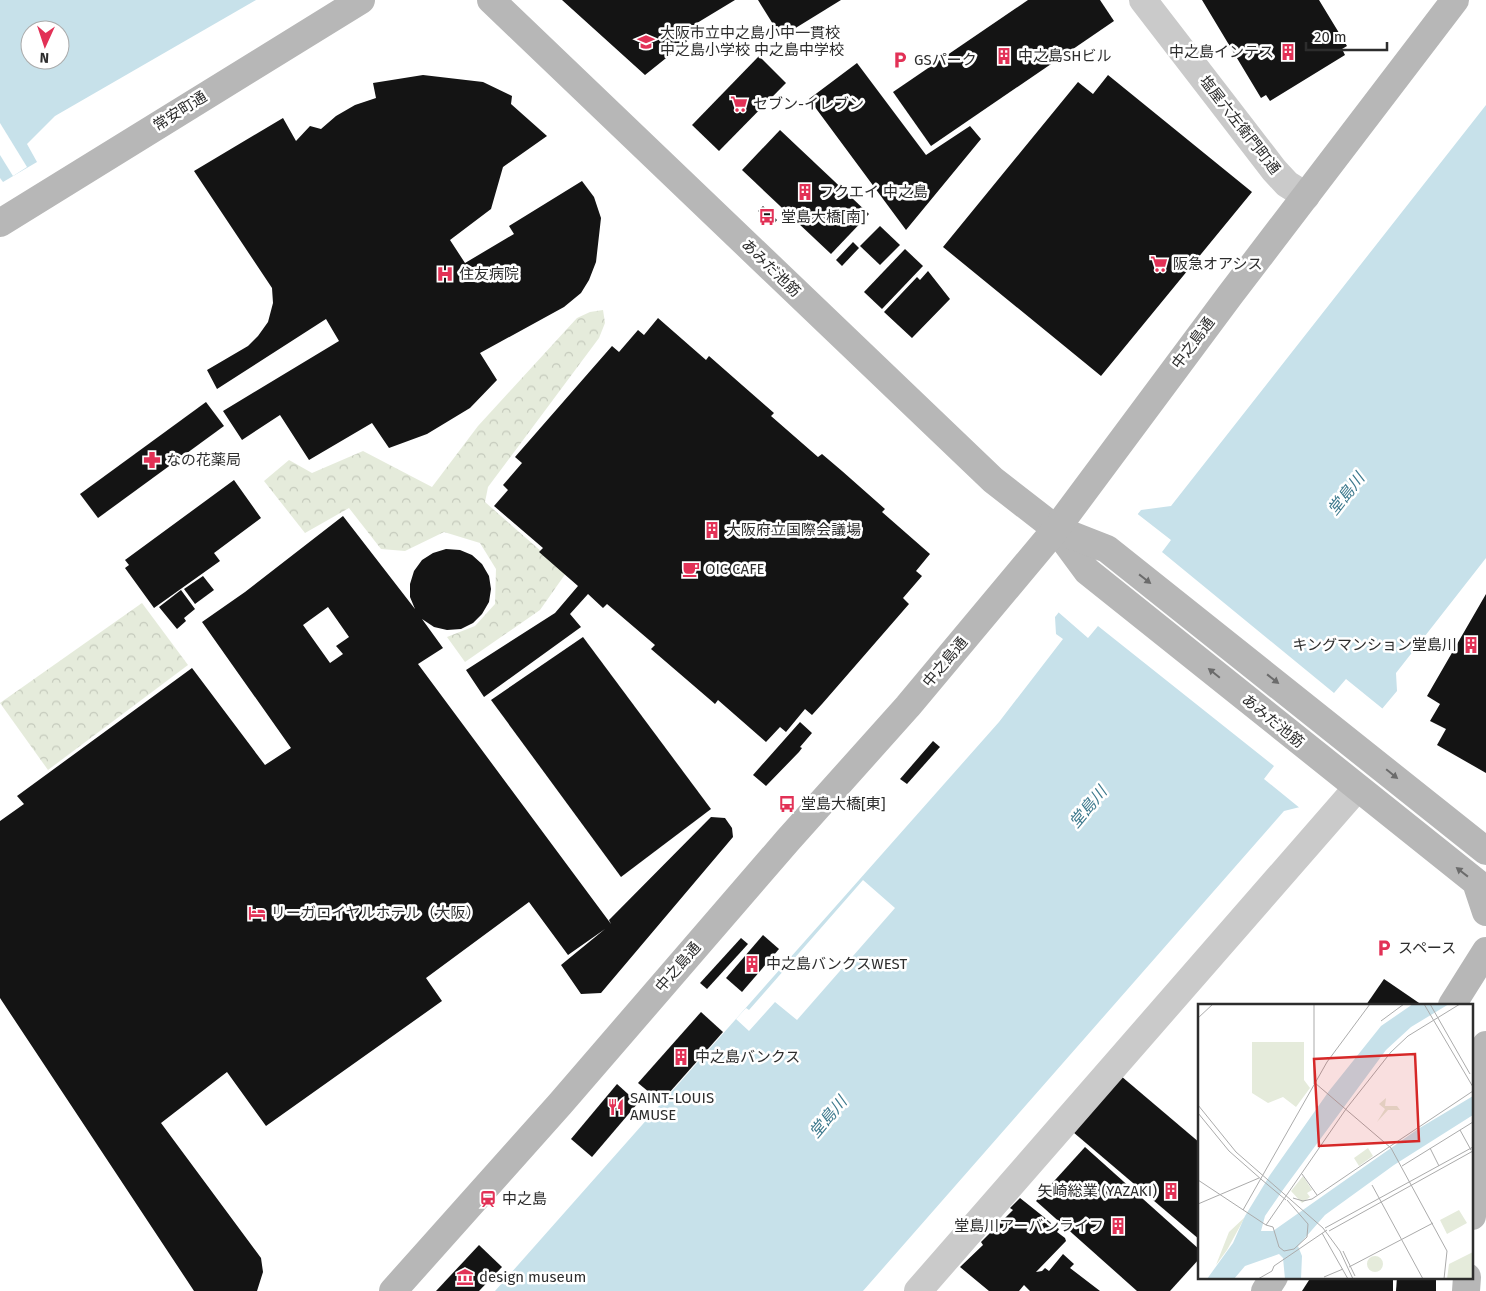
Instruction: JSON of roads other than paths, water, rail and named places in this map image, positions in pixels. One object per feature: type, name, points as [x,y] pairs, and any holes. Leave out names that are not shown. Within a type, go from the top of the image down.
[{"type":"street","name":"常安町通","points":[[0,223],[361,0]]},
{"type":"street","name":"あみだ池筋","points":[[491,0],[993,480],[1056,529],[1088,572],[1476,882],[1486,912]]},
{"type":"street","name":"塩屋六左衛門町通","points":[[1143,0],[1274,170],[1287,184],[1306,196]]},
{"type":"street","name":"中之島通","points":[[393,1291],[560,1104],[788,840],[908,706],[1056,529],[1090,480],[1455,0]]},
{"type":"street","name":"あみだ池筋","points":[[1056,529],[1107,549],[1486,851]]},
{"type":"street","points":[[918,1291],[1357,788]]},
{"type":"street","points":[[1453,1004],[1486,951]]},
{"type":"street","points":[[1474,1161],[1476,1106],[1486,1045]]},
{"type":"street","points":[[1265,1291],[1273,1278]]},
{"type":"street","points":[[1466,1291],[1467,1278]]},
{"type":"water","points":[[0,0],[256,0],[55,116],[27,144],[37,162],[3,182],[0,178]]},
{"type":"water","name":"堂島川","points":[[1486,105],[1486,558],[1396,673],[1397,691],[1300,807],[1284,811],[863,1291],[495,1291],[999,722],[1063,639],[1056,634],[1055,617],[1141,510],[1171,506]]},
{"type":"place","name":"大阪市立中之島小中一貫校 中之島小学校 中之島中学校","points":[[646,42]]},
{"type":"place","name":"中之島インテス","points":[[1288,52]]},
{"type":"place","name":"中之島SHビル","points":[[1004,56]]},
{"type":"place","name":"GSパーク","points":[[900,60]]},
{"type":"place","name":"セブン-イレブン","points":[[739,104]]},
{"type":"place","name":"フクエイ 中之島","points":[[805,192]]},
{"type":"place","name":"堂島大橋[南]","points":[[767,217]]},
{"type":"place","name":"阪急オアシス","points":[[1159,264]]},
{"type":"place","name":"住友病院","points":[[445,274]]},
{"type":"place","name":"なの花薬局","points":[[152,460]]},
{"type":"place","name":"大阪府立国際会議場","points":[[712,530]]},
{"type":"place","name":"OIC CAFE","points":[[691,569]]},
{"type":"place","name":"キングマンション堂島川","points":[[1471,645]]},
{"type":"place","name":"堂島大橋[東]","points":[[787,804]]},
{"type":"place","name":"リーガロイヤルホテル（大阪）","points":[[257,913]]},
{"type":"place","name":"スペース","points":[[1384,948]]},
{"type":"place","name":"中之島バンクスWEST","points":[[752,964]]},
{"type":"place","name":"中之島バンクス","points":[[681,1057]]},
{"type":"place","name":"SAINT-LOUIS AMUSE","points":[[616,1107]]},
{"type":"place","name":"矢崎総業 (YAZAKI)","points":[[1171,1191]]},
{"type":"place","name":"中之島","points":[[488,1199]]},
{"type":"place","name":"堂島川アーバンライフ","points":[[1118,1226]]},
{"type":"place","name":"design museum","points":[[465,1277]]}]
